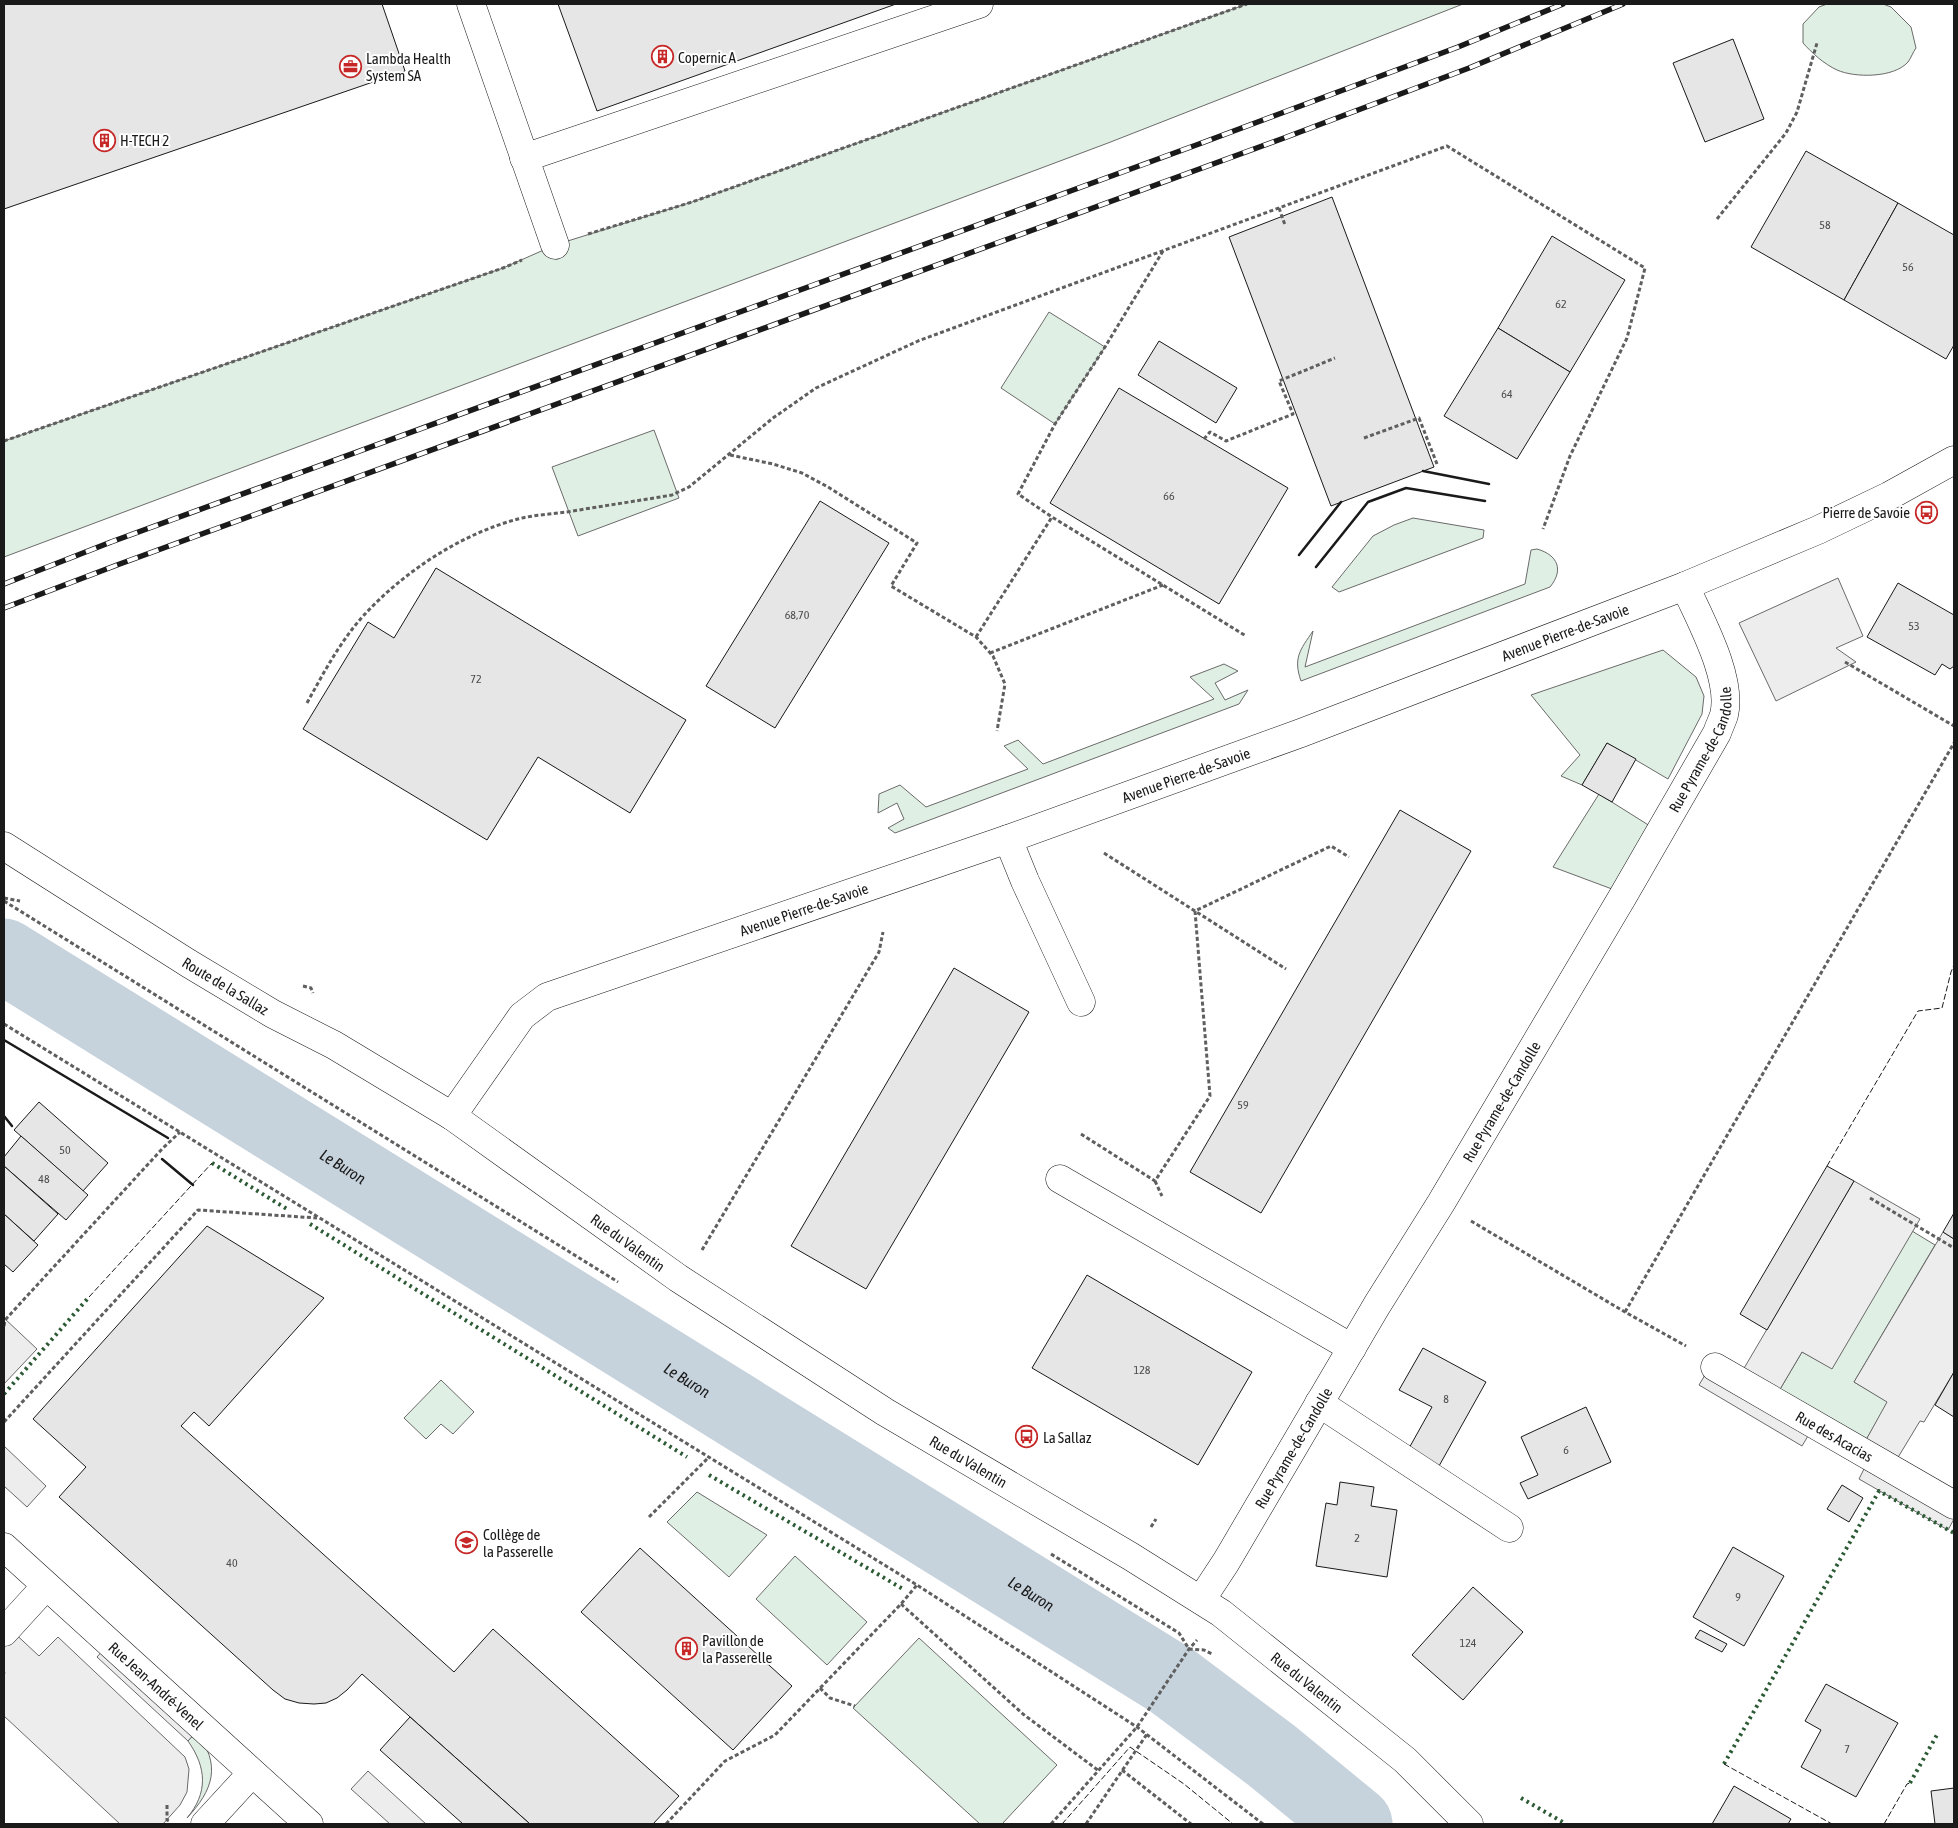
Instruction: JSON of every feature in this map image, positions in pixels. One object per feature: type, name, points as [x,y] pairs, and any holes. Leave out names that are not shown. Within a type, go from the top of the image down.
[{"type":"street","points":[[471,4],[555,245]]},
{"type":"street","points":[[524,158],[979,4]]},
{"type":"street","name":"Avenue Pierre-de-Savoie","points":[[452,1116],[522,1016],[547,997],[1008,839],[1301,732],[1685,586],[1818,530],[1889,496],[1954,460]]},
{"type":"street","name":"Rue Pyrame-de-Candolle","points":[[1200,1600],[1226,1562],[1319,1403],[1441,1203],[1717,733],[1724,714],[1726,694],[1720,667],[1685,586]]},
{"type":"street","points":[[1008,839],[1025,881],[1081,1002]]},
{"type":"street","name":"Route de la Sallaz","points":[[4,846],[196,968],[273,1014],[334,1045],[452,1116]]},
{"type":"street","name":"Rue du Valentin","points":[[452,1116],[678,1278],[885,1412],[1130,1556],[1221,1613],[1405,1760],[1469,1824]]},
{"type":"street","points":[[1060,1179],[1352,1348]]},
{"type":"street","name":"Rue des Acacias","points":[[1715,1367],[1954,1505]]},
{"type":"street","points":[[1319,1403],[1509,1528]]},
{"type":"street","name":"Rue Jean-André-Venel","points":[[4,1547],[309,1824]]},
{"type":"street","points":[[4,1632],[46,1586]]},
{"type":"street","points":[[205,1824],[252,1773]]},
{"type":"path","points":[[4,441],[503,268],[555,245],[692,202],[1247,4]]},
{"type":"path","points":[[1718,219],[1786,133],[1794,119],[1817,43]]},
{"type":"path","points":[[307,703],[324,671],[351,630],[365,614],[412,572],[467,538],[520,519],[672,495],[689,487],[773,418],[816,388],[918,341],[1447,146],[1645,268],[1627,338],[1570,456],[1543,529]]},
{"type":"path","points":[[1279,208],[1285,224]]},
{"type":"path","points":[[1163,251],[1105,347],[1055,424],[1018,494],[1052,517],[1246,636]]},
{"type":"path","points":[[1204,439],[1210,432],[1226,442],[1293,414],[1279,381],[1334,358]]},
{"type":"path","points":[[1364,438],[1419,418],[1437,464]]},
{"type":"path","points":[[729,455],[773,464],[802,473],[828,487],[917,543],[891,586],[976,637],[990,652],[1005,684],[997,731]]},
{"type":"path","points":[[976,637],[1052,517]]},
{"type":"path","points":[[990,652],[1163,585]]},
{"type":"path","points":[[1846,662],[1954,726]]},
{"type":"path","points":[[1625,1312],[1954,743]]},
{"type":"path","points":[[1195,911],[1331,846],[1349,857]]},
{"type":"path","points":[[1104,852],[1286,969]]},
{"type":"path","points":[[1081,1134],[1155,1181],[1210,1096],[1195,911]]},
{"type":"path","points":[[678,1278],[706,1245],[879,952],[883,932]]},
{"type":"path","points":[[4,1024],[916,1584],[1137,1726],[1263,1824]]},
{"type":"path","points":[[4,1326],[6,1320],[162,1149],[180,1132]]},
{"type":"path","points":[[1870,1198],[1954,1248]]},
{"type":"path","points":[[4,1422],[198,1210],[318,1218]]},
{"type":"path","points":[[1471,1220],[1625,1312],[1700,1354],[1715,1367]]},
{"type":"path","points":[[649,1517],[709,1457]]},
{"type":"path","points":[[666,1824],[725,1760],[775,1735],[901,1604],[916,1584]]},
{"type":"path","points":[[901,1604],[1023,1714],[1099,1770]]},
{"type":"path","points":[[1051,1824],[1137,1726],[1189,1649]]},
{"type":"path","points":[[820,1688],[830,1698],[855,1706]]},
{"type":"path","points":[[1086,1824],[1147,1734]]},
{"type":"path","points":[[1122,1770],[1191,1824]]},
{"type":"path","points":[[167,1805],[167,1820],[172,1824]]},
{"type":"green space","points":[[1247,4],[1463,4],[1108,143],[4,557],[4,441],[503,268],[555,245],[692,202]]},
{"type":"green space","points":[[1827,4],[1883,4],[1891,7],[1911,27],[1916,48],[1908,62],[1894,71],[1874,75],[1845,73],[1832,68],[1803,43],[1803,24],[1819,7]]},
{"type":"green space","points":[[1049,312],[1105,347],[1055,424],[1001,388]]},
{"type":"green space","points":[[654,430],[679,498],[578,536],[552,467]]},
{"type":"green space","points":[[1413,518],[1484,530],[1483,538],[1339,592],[1332,587],[1373,536]]},
{"type":"green space","points":[[1537,549],[1550,555],[1557,564],[1557,575],[1550,587],[1301,681],[1298,666],[1299,654],[1313,631],[1305,667],[1525,584],[1531,550]]},
{"type":"green space","points":[[1663,650],[1696,677],[1704,696],[1702,714],[1668,779],[1607,743],[1582,785],[1561,776],[1580,755],[1531,695]]},
{"type":"green space","points":[[1224,664],[1238,671],[1215,683],[1225,700],[1248,690],[1239,704],[895,833],[888,828],[904,819],[897,803],[878,813],[879,794],[900,785],[926,807],[1028,769],[1004,746],[1018,740],[1043,764],[1214,699],[1190,677]]},
{"type":"green space","points":[[1599,794],[1650,826],[1612,889],[1553,867]]},
{"type":"green space","points":[[1912,1231],[1935,1245],[1854,1382],[1888,1402],[1866,1440],[1779,1391],[1802,1352],[1832,1368]]},
{"type":"green space","points":[[441,1380],[474,1412],[453,1434],[441,1424],[426,1439],[404,1418]]},
{"type":"green space","points":[[697,1492],[767,1535],[729,1577],[667,1522]]},
{"type":"green space","points":[[795,1556],[867,1622],[827,1665],[756,1599]]},
{"type":"green space","points":[[919,1638],[1057,1765],[1002,1824],[980,1824],[853,1708]]},
{"type":"green space","points":[[196,1732],[209,1755],[211,1777],[203,1797],[196,1808],[187,1818],[194,1809],[202,1790],[202,1771],[199,1761],[188,1741]]},
{"type":"shaded area","points":[[1838,578],[1863,636],[1836,648],[1856,662],[1776,701],[1739,623]]},
{"type":"shaded area","points":[[1854,1181],[1920,1219],[1832,1369],[1802,1352],[1779,1391],[1743,1370]]},
{"type":"shaded area","points":[[1943,1232],[1954,1239],[1954,1372],[1924,1422],[1920,1421],[1897,1459],[1866,1440],[1887,1402],[1854,1382]]},
{"type":"shaded area","points":[[4,1318],[37,1349],[4,1384]]},
{"type":"shaded area","points":[[1705,1375],[1808,1436],[1802,1446],[1699,1385]]},
{"type":"shaded area","points":[[4,1446],[46,1486],[27,1507],[4,1486]]},
{"type":"shaded area","points":[[1864,1469],[1954,1519],[1948,1530],[1859,1479]]},
{"type":"shaded area","points":[[8,1627],[39,1656],[58,1637],[185,1757],[189,1769],[187,1792],[180,1805],[163,1824],[120,1824],[4,1716],[4,1632]]},
{"type":"shaded area","points":[[104,1649],[196,1732],[188,1741],[97,1657]]},
{"type":"shaded area","points":[[368,1771],[426,1824],[390,1824],[351,1789]]},
{"type":"building","name":"H-TECH 2","points":[[4,4],[382,4],[405,71],[4,209]]},
{"type":"building","name":"Copernic A","points":[[558,4],[896,4],[597,111]]},
{"type":"building","points":[[1733,39],[1764,119],[1705,142],[1673,63]]},
{"type":"building","points":[[1806,151],[1898,203],[1844,300],[1751,247]]},
{"type":"building","points":[[1332,197],[1434,467],[1331,506],[1229,237]]},
{"type":"building","points":[[1898,203],[1954,235],[1954,345],[1946,359],[1844,300]]},
{"type":"building","points":[[1552,236],[1625,280],[1570,372],[1498,328]]},
{"type":"building","points":[[1498,328],[1570,372],[1517,459],[1444,416]]},
{"type":"building","points":[[1159,341],[1237,388],[1216,423],[1138,375]]},
{"type":"building","points":[[1119,388],[1288,488],[1219,604],[1050,503]]},
{"type":"building","points":[[820,501],[889,543],[775,728],[706,686]]},
{"type":"building","points":[[436,568],[686,720],[630,813],[538,757],[487,840],[303,729],[368,622],[394,638]]},
{"type":"building","points":[[1898,583],[1954,615],[1954,666],[1950,669],[1942,664],[1935,675],[1867,637]]},
{"type":"building","points":[[1607,743],[1636,759],[1612,802],[1582,785]]},
{"type":"building","points":[[1400,810],[1471,851],[1261,1213],[1190,1172]]},
{"type":"building","points":[[954,968],[1029,1012],[866,1289],[791,1246]]},
{"type":"building","points":[[39,1102],[108,1163],[83,1191],[14,1130]]},
{"type":"building","points":[[21,1136],[88,1195],[66,1220],[4,1166],[4,1157]]},
{"type":"building","points":[[4,1166],[58,1214],[34,1241],[4,1214]]},
{"type":"building","points":[[1827,1166],[1854,1181],[1767,1330],[1740,1314]]},
{"type":"building","points":[[1954,1213],[1954,1239],[1943,1232]]},
{"type":"building","points":[[4,1214],[38,1245],[13,1272],[4,1264]]},
{"type":"building","points":[[207,1226],[324,1298],[209,1426],[194,1412],[181,1426],[454,1672],[493,1629],[679,1796],[653,1824],[530,1824],[362,1674],[347,1690],[337,1698],[326,1703],[299,1703],[285,1699],[59,1497],[86,1467],[33,1419]]},
{"type":"building","points":[[1087,1275],[1252,1372],[1198,1465],[1032,1368]]},
{"type":"building","points":[[1423,1348],[1486,1382],[1439,1466],[1408,1450],[1432,1407],[1399,1390]]},
{"type":"building","points":[[1954,1372],[1954,1417],[1935,1405]]},
{"type":"building","points":[[1586,1407],[1611,1462],[1528,1499],[1520,1483],[1538,1475],[1521,1437]]},
{"type":"building","points":[[1340,1482],[1374,1487],[1371,1506],[1397,1510],[1387,1577],[1316,1566],[1326,1503],[1337,1505]]},
{"type":"building","points":[[1842,1485],[1863,1498],[1849,1522],[1827,1509]]},
{"type":"building","points":[[1733,1547],[1784,1576],[1744,1646],[1693,1617]]},
{"type":"building","name":"Pavillon de la Passerelle","points":[[640,1548],[792,1686],[733,1750],[581,1612]]},
{"type":"building","points":[[1473,1587],[1523,1632],[1463,1700],[1412,1655]]},
{"type":"building","points":[[1700,1630],[1727,1644],[1722,1652],[1695,1638]]},
{"type":"building","points":[[1826,1684],[1898,1723],[1856,1797],[1801,1767],[1821,1730],[1805,1721]]},
{"type":"building","points":[[410,1717],[530,1824],[463,1824],[380,1750]]},
{"type":"building","points":[[1734,1786],[1791,1819],[1788,1824],[1712,1824]]},
{"type":"building","points":[[1954,1788],[1954,1824],[1935,1824],[1931,1791]]},
{"type":"waterway","name":"Le Buron","points":[[4,956],[1171,1680],[1271,1755],[1355,1824]]},
{"type":"railway","points":[[4,584],[111,542],[1199,144],[1458,47],[1563,4]]},
{"type":"railway","points":[[4,608],[1284,138],[1469,68],[1623,4]]},
{"type":"hedge","points":[[212,1163],[287,1209]]},
{"type":"hedge","points":[[310,1224],[687,1457]]},
{"type":"hedge","points":[[4,1394],[89,1297]]},
{"type":"hedge","points":[[709,1475],[903,1589]]},
{"type":"hedge","points":[[1724,1764],[1879,1491],[1954,1533]]},
{"type":"hedge","points":[[1910,1783],[1938,1733]]},
{"type":"hedge","points":[[1521,1798],[1566,1824]]},
{"type":"fence","points":[[1827,1166],[1918,1011],[1942,1008],[1954,965]]},
{"type":"fence","points":[[89,1297],[212,1163]]},
{"type":"fence","points":[[1062,1824],[1130,1747],[1184,1784],[1233,1824]]},
{"type":"fence","points":[[1724,1764],[1832,1824]]},
{"type":"fence","points":[[1884,1824],[1907,1784],[1910,1783]]},
{"type":"wall","points":[[1423,471],[1489,484]]},
{"type":"wall","points":[[1316,567],[1368,502],[1406,488],[1485,501]]},
{"type":"wall","points":[[1299,555],[1341,502]]},
{"type":"wall","points":[[4,1040],[168,1138]]},
{"type":"wall","points":[[4,1116],[12,1126]]},
{"type":"wall","points":[[162,1159],[193,1185]]},
{"type":"place","name":"Copernic A","points":[[662,57]]},
{"type":"place","name":"Lambda Health System SA","points":[[350,67]]},
{"type":"place","name":"H-TECH 2","points":[[104,140]]},
{"type":"place","name":"Pierre de Savoie","points":[[1926,512]]},
{"type":"place","name":"La Sallaz","points":[[1027,1437]]},
{"type":"place","name":"Collège de la Passerelle","points":[[467,1543]]},
{"type":"place","name":"Pavillon de la Passerelle","points":[[686,1649]]}]
